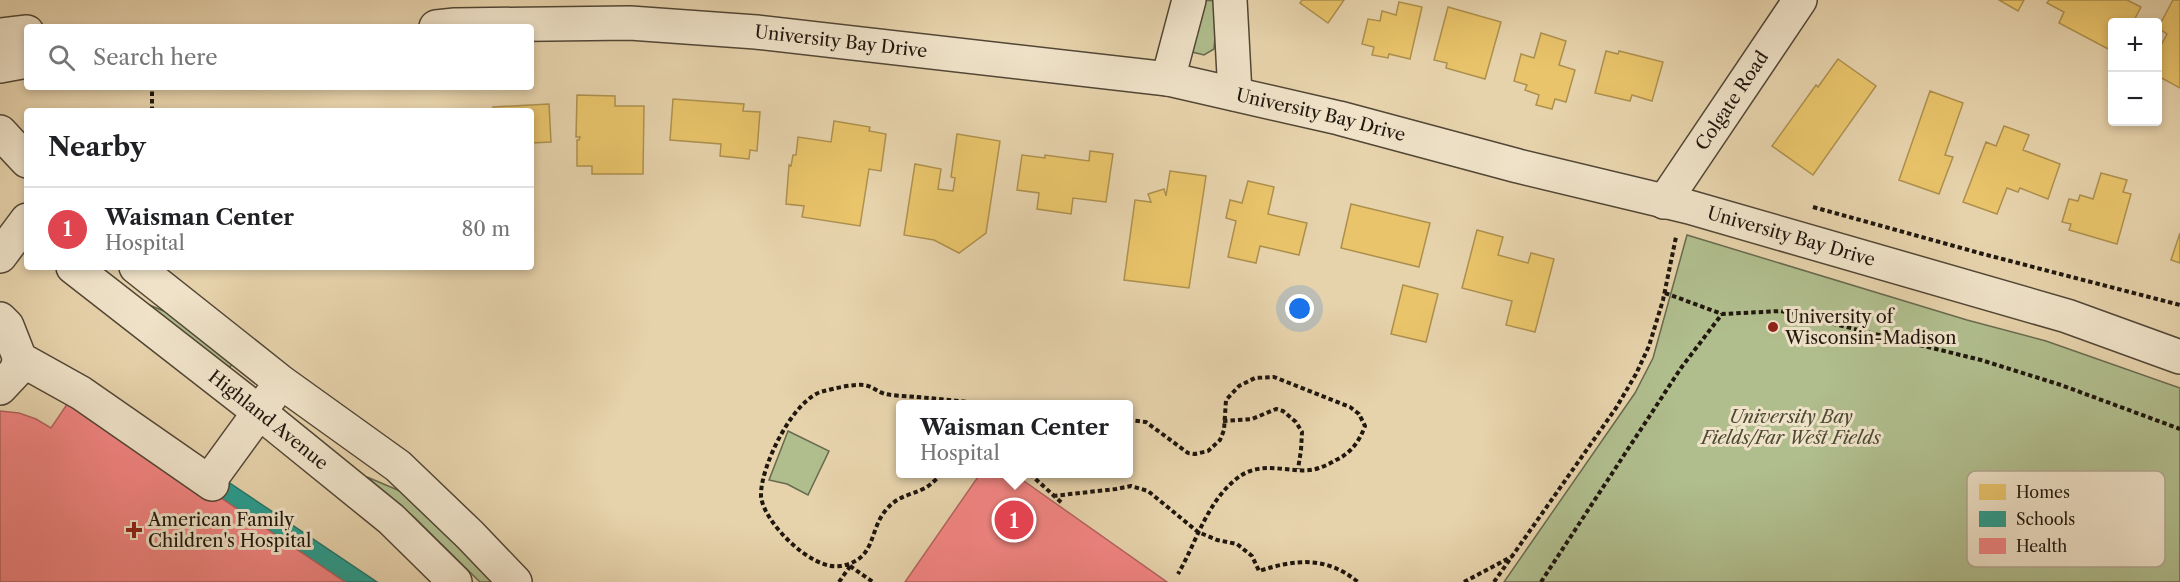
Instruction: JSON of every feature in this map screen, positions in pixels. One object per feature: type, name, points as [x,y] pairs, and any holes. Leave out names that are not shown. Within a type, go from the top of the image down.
[{"type":"street","points":[[1168,79],[1189,0]]},
{"type":"street","points":[[1230,0],[1234,94]]},
{"type":"street","name":"Colgate Road","points":[[1677,205],[1800,0]]},
{"type":"street","name":"University Bay Drive","points":[[534,24],[630,23],[756,32],[1168,79],[1339,118],[1518,166],[1677,205],[2067,316],[2180,357]]},
{"type":"street","points":[[0,35],[24,32]]},
{"type":"street","points":[[0,66],[24,62]]},
{"type":"street","points":[[0,132],[24,157]]},
{"type":"street","points":[[0,256],[19,221]]},
{"type":"street","name":"Highland Avenue","points":[[77,270],[259,412],[391,519],[455,582]]},
{"type":"street","points":[[140,270],[281,382],[410,477],[515,582]]},
{"type":"street","points":[[0,319],[7,326],[20,359],[81,393],[214,479],[281,382]]},
{"type":"street","points":[[0,388],[16,371],[20,359]]},
{"type":"path","points":[[152,90],[152,108]]},
{"type":"path","points":[[1494,582],[1616,408],[1636,374],[1649,346],[1665,293],[1677,233],[1677,205]]},
{"type":"path","points":[[1808,206],[2180,305]]},
{"type":"path","points":[[1665,293],[1722,314],[1780,311],[1981,360],[2180,429]]},
{"type":"path","points":[[1541,582],[1681,368],[1722,314]]},
{"type":"path","points":[[1133,421],[1146,422],[1188,453],[1208,451],[1220,440],[1224,430],[1226,400],[1239,386],[1255,378],[1274,377],[1350,407],[1359,414],[1365,426],[1360,438],[1346,456],[1318,469],[1266,467],[1235,479],[1207,516],[1179,574]]},
{"type":"path","points":[[852,564],[830,567],[808,558],[769,518],[763,506],[761,494],[779,438],[798,409],[821,391],[865,385],[885,394],[942,400]]},
{"type":"path","points":[[1223,421],[1252,419],[1276,409],[1283,411],[1296,422],[1302,432],[1302,450],[1298,469]]},
{"type":"path","points":[[839,582],[852,564],[870,547],[884,512],[894,501],[926,488],[937,478]]},
{"type":"path","points":[[1034,478],[1062,503]]},
{"type":"path","points":[[1053,495],[1131,486],[1148,491],[1198,532],[1217,540],[1237,544],[1252,556],[1259,571],[1285,563],[1308,561],[1326,564],[1350,575],[1358,582]]},
{"type":"path","points":[[1464,582],[1512,557]]},
{"type":"path","points":[[852,564],[873,582]]},
{"type":"green space","points":[[1199,0],[1218,1],[1214,49],[1204,55],[1189,50]]},
{"type":"green space","name":"University Bay Fields/Far West Fields","points":[[1687,235],[1967,320],[2046,341],[2180,388],[2180,582],[1504,582],[1635,393],[1653,358]]},
{"type":"green space","points":[[135,299],[178,317],[235,360],[227,371]]},
{"type":"green space","points":[[788,431],[829,451],[808,495],[787,484],[769,480]]},
{"type":"green space","points":[[367,477],[407,494],[497,582],[480,582],[415,518]]},
{"type":"building: Homes","points":[[1302,0],[1344,0],[1328,23],[1300,3]]},
{"type":"building: Homes","points":[[1999,0],[2024,0],[2018,11]]},
{"type":"building: Homes","points":[[2049,0],[2127,0],[2141,7],[2135,18],[2108,18],[2108,49],[2059,23],[2064,12],[2047,3]]},
{"type":"building: Homes","points":[[2173,0],[2180,0],[2180,88],[2162,78],[2162,43],[2167,34],[2162,31],[2162,21]]},
{"type":"building: Homes","points":[[1399,2],[1422,7],[1410,59],[1389,54],[1388,58],[1372,55],[1374,47],[1362,44],[1368,19],[1380,21],[1382,11],[1396,15]]},
{"type":"building: Homes","points":[[1448,7],[1501,22],[1485,79],[1446,68],[1447,63],[1434,60]]},
{"type":"building: Homes","points":[[1541,33],[1566,41],[1559,65],[1575,70],[1566,102],[1555,99],[1552,109],[1536,105],[1539,95],[1525,90],[1527,85],[1514,81],[1521,54],[1534,58]]},
{"type":"building: Homes","points":[[1606,51],[1618,54],[1619,51],[1663,62],[1652,101],[1632,95],[1630,101],[1595,93]]},
{"type":"building: Homes","points":[[1838,59],[1876,86],[1813,175],[1772,146],[1816,85],[1818,87]]},
{"type":"building: Homes","points":[[1930,91],[1963,103],[1945,155],[1953,157],[1939,194],[1899,180]]},
{"type":"building: Homes","points":[[577,95],[615,96],[615,106],[644,106],[643,174],[592,174],[592,166],[577,166],[577,140],[580,137],[576,137]]},
{"type":"building: Homes","points":[[673,99],[744,104],[743,111],[760,112],[757,151],[750,150],[749,159],[720,156],[721,144],[670,140]]},
{"type":"building: Homes","points":[[549,104],[551,142],[534,143],[534,108],[493,107]]},
{"type":"building: Homes","points":[[834,121],[870,127],[869,131],[886,134],[881,171],[869,169],[860,226],[802,217],[804,206],[786,204],[789,165],[791,166],[793,155],[796,155],[798,137],[831,142]]},
{"type":"building: Homes","points":[[2004,126],[2029,135],[2023,150],[2060,164],[2048,199],[2020,188],[2018,192],[2007,188],[1997,214],[1963,202],[1986,142],[1996,146]]},
{"type":"building: Homes","points":[[957,134],[1000,141],[986,233],[959,253],[934,240],[904,235],[915,164],[941,169],[938,189],[953,191],[955,178],[951,177]]},
{"type":"building: Homes","points":[[1090,151],[1113,154],[1106,202],[1073,198],[1071,214],[1037,209],[1039,193],[1017,190],[1022,155],[1045,158],[1045,155],[1089,161]]},
{"type":"building: Homes","points":[[1170,171],[1206,176],[1189,288],[1124,280],[1135,200],[1151,202],[1148,194],[1164,189],[1166,196]]},
{"type":"building: Homes","points":[[2101,173],[2127,180],[2123,192],[2131,194],[2117,244],[2069,230],[2071,224],[2062,222],[2069,199],[2078,201],[2080,195],[2093,199]]},
{"type":"building: Homes","points":[[1248,181],[1274,187],[1268,214],[1307,223],[1299,255],[1260,246],[1256,263],[1228,257],[1236,221],[1226,218],[1230,200],[1242,203]]},
{"type":"building: Homes","points":[[1351,204],[1430,223],[1419,267],[1341,248]]},
{"type":"building: Homes","points":[[1477,230],[1503,237],[1498,255],[1528,263],[1531,253],[1554,259],[1535,332],[1506,325],[1512,301],[1462,288]]},
{"type":"building: Homes","points":[[2180,233],[2180,263],[2171,260]]},
{"type":"building: Homes","points":[[1403,285],[1438,294],[1426,342],[1391,334]]},
{"type":"building: Schools","points":[[200,463],[377,582],[345,582],[190,477]]},
{"type":"building: Health","name":"American Family Children's Hospital","points":[[72,397],[345,582],[0,582],[0,411],[19,413],[51,428]]},
{"type":"building: Health","points":[[977,478],[1020,478],[1167,582],[905,582]]},
{"type":"place","name":"University of Wisconsin-Madison","points":[[1773,327]]},
{"type":"place","name":"Waisman Center","points":[[1014,520]]},
{"type":"place","name":"American Family Children's Hospital","points":[[134,530]]}]
